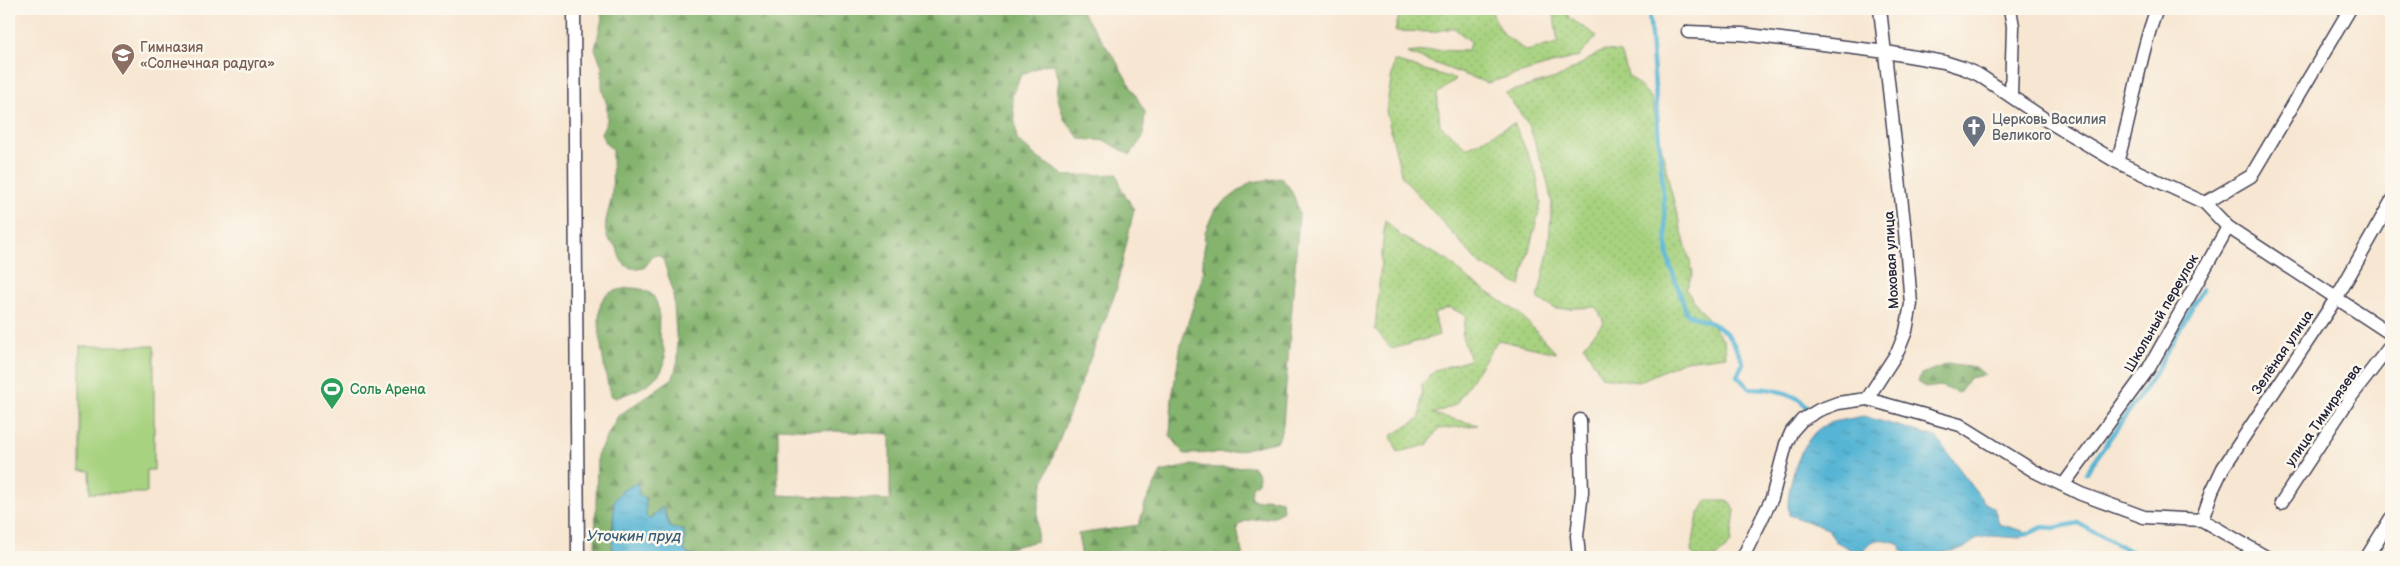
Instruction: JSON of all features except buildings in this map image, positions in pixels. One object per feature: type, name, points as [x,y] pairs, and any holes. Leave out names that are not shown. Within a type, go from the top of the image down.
[{"type":"street","points":[[574,9],[578,557]]},
{"type":"street","name":"Моховая улица","points":[[1867,399],[1898,351],[1906,331],[1911,304],[1880,9]]},
{"type":"street","points":[[2010,9],[2013,26],[2011,96]]},
{"type":"street","points":[[2117,162],[2126,132],[2146,35],[2156,9]]},
{"type":"street","points":[[2205,203],[2251,176],[2350,9]]},
{"type":"street","points":[[1688,32],[1742,34],[1886,52],[1953,64],[1979,75],[2046,120],[2117,162],[2205,203],[2228,227],[2337,296],[2391,334]]},
{"type":"street","name":"Зелёная улица","points":[[2202,520],[2222,468],[2337,296],[2391,202]]},
{"type":"street","name":"Школьный переулок","points":[[2064,484],[2149,368],[2228,227]]},
{"type":"street","name":"улица Тимирязева","points":[[2281,503],[2350,398],[2391,345]]},
{"type":"street","points":[[1743,557],[1772,498],[1786,444],[1792,431],[1802,420],[1819,410],[1838,403],[1867,399],[1960,424],[2034,471],[2064,484],[2081,494],[2144,517],[2202,520],[2266,557]]},
{"type":"street","points":[[1579,557],[1577,536],[1582,492],[1580,420]]},
{"type":"street","points":[[2367,557],[2391,518]]},
{"type":"green space","points":[[600,9],[1080,9],[1115,59],[1145,112],[1143,137],[1130,155],[1106,141],[1080,139],[1064,119],[1057,95],[1059,79],[1054,64],[1043,65],[1021,75],[1012,96],[1017,140],[1038,158],[1065,176],[1117,174],[1122,190],[1134,209],[1116,291],[1044,480],[1038,506],[1037,541],[973,557],[699,557],[687,554],[684,549],[685,536],[670,528],[665,512],[661,507],[650,520],[645,516],[646,498],[639,495],[638,483],[614,501],[612,557],[595,557],[597,455],[618,416],[673,378],[678,360],[673,291],[663,259],[658,255],[653,256],[644,268],[638,269],[625,265],[620,258],[617,247],[610,242],[605,229],[612,193],[612,149],[605,143],[601,133],[607,121],[607,105],[602,88],[602,66],[595,49],[602,18]],"holes":[[[778,428],[890,434],[890,500],[778,495]]]},
{"type":"green space","points":[[1401,9],[1490,9],[1503,34],[1526,51],[1558,43],[1553,9],[1568,9],[1568,17],[1597,36],[1579,56],[1487,83],[1407,53],[1434,50],[1468,51],[1470,41],[1454,28],[1432,32],[1395,31]]},
{"type":"green space","points":[[1604,50],[1621,52],[1628,75],[1651,97],[1670,187],[1693,273],[1686,290],[1724,341],[1726,356],[1684,361],[1638,382],[1602,377],[1584,346],[1604,322],[1596,307],[1556,309],[1538,299],[1548,252],[1552,204],[1547,179],[1529,125],[1505,93],[1562,76]]},
{"type":"green space","points":[[1394,61],[1456,79],[1437,94],[1440,125],[1467,148],[1514,123],[1536,173],[1541,203],[1520,286],[1479,263],[1402,177],[1386,111]]},
{"type":"green space","points":[[1281,178],[1293,194],[1299,214],[1283,425],[1278,441],[1229,453],[1184,454],[1170,435],[1172,397],[1181,344],[1202,279],[1205,232],[1215,209],[1251,182]]},
{"type":"green space","points":[[1385,220],[1402,237],[1447,260],[1468,279],[1519,313],[1556,353],[1498,340],[1455,405],[1433,414],[1478,425],[1438,429],[1427,445],[1398,452],[1391,436],[1420,418],[1422,384],[1435,370],[1470,360],[1462,336],[1466,316],[1449,307],[1434,314],[1439,335],[1392,349],[1375,329]]},
{"type":"green space","points":[[627,288],[641,289],[651,293],[654,297],[658,308],[659,330],[665,361],[660,372],[651,382],[616,398],[610,395],[601,343],[599,314],[601,303],[607,294]]},
{"type":"green space","points":[[80,346],[154,346],[154,470],[147,470],[147,493],[90,493],[89,471],[80,470]]},
{"type":"green space","points":[[1947,364],[1977,368],[1985,375],[1969,378],[1959,393],[1940,386],[1925,388],[1918,382],[1921,374]]},
{"type":"green space","points":[[1192,465],[1216,468],[1253,466],[1259,475],[1258,482],[1252,487],[1251,498],[1258,501],[1266,498],[1282,501],[1283,510],[1278,514],[1240,524],[1237,529],[1243,557],[1082,557],[1078,534],[1139,525],[1145,504],[1161,472]]},
{"type":"green space","points":[[1707,500],[1727,500],[1735,510],[1731,543],[1716,557],[1695,557],[1691,552],[1698,515]]},
{"type":"water","points":[[1863,416],[1936,437],[1984,502],[1994,508],[1999,524],[2030,533],[2020,538],[1991,536],[1978,538],[1963,549],[1939,553],[1933,557],[1913,557],[1903,552],[1898,543],[1879,540],[1871,542],[1864,550],[1865,557],[1850,557],[1850,549],[1835,541],[1828,529],[1789,515],[1788,504],[1792,478],[1796,465],[1809,440],[1816,431],[1825,425]]},
{"type":"water","name":"Уточкин пруд","points":[[638,483],[639,495],[646,498],[646,516],[650,520],[662,507],[670,528],[684,530],[684,549],[687,554],[699,557],[612,557],[614,501],[622,490]]},
{"type":"waterway","points":[[1649,9],[1668,259],[1687,314],[1716,326],[1728,335],[1743,363],[1737,376],[1749,388],[1774,390],[1791,395],[1809,410]]},
{"type":"waterway","points":[[2086,473],[2154,375],[2202,290]]},
{"type":"waterway","points":[[2026,533],[2043,527],[2054,528],[2078,523],[2141,557]]},
{"type":"place","name":"Гимназия «Солнечная радуга»","points":[[123,76]]},
{"type":"place","name":"Церковь Василия Великого","points":[[1974,148]]},
{"type":"place","name":"Соль Арена","points":[[332,410]]}]
